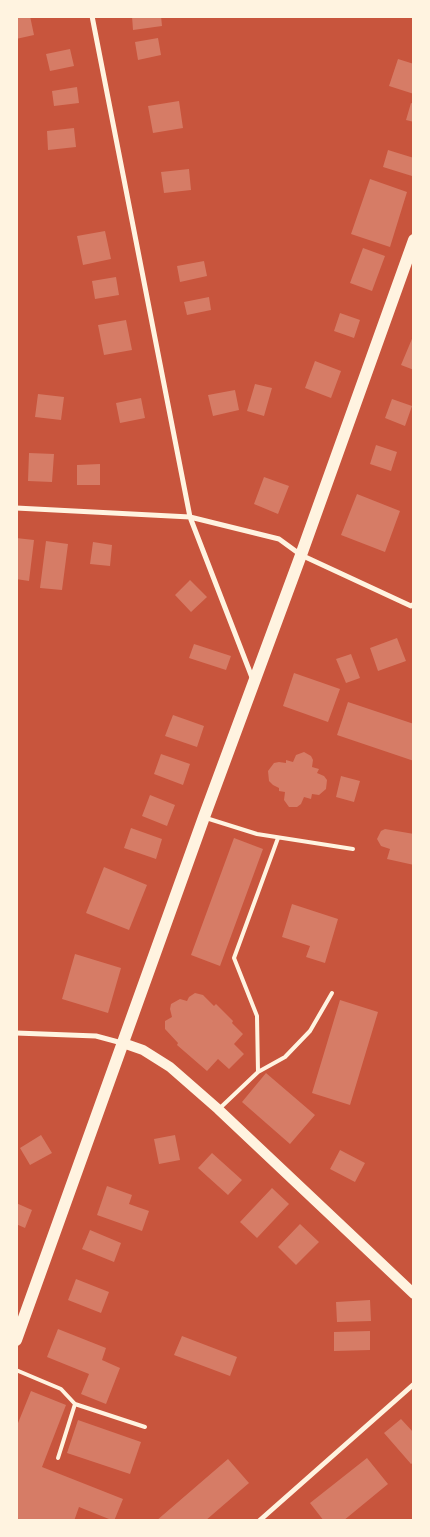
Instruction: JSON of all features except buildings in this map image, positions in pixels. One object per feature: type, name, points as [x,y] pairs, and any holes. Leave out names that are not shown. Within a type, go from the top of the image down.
[{"type":"main road","points":[[16,1340],[414,240]]},
{"type":"main road","points":[[123,1043],[143,1050],[170,1067],[218,1109],[414,1294]]},
{"type":"street","points":[[92,16],[190,517],[253,682]]},
{"type":"street","points":[[16,508],[190,517],[279,539],[301,555],[413,606]]},
{"type":"street","points":[[16,1033],[96,1036],[123,1043]]},
{"type":"street","points":[[259,1521],[414,1384]]},
{"type":"lane","points":[[204,817],[256,834],[353,849]]},
{"type":"lane","points":[[258,1072],[257,1016],[234,958],[278,838]]},
{"type":"lane","points":[[218,1109],[258,1072],[285,1057],[310,1031],[332,993]]},
{"type":"lane","points":[[16,1370],[61,1388],[75,1404],[145,1427]]},
{"type":"lane","points":[[58,1458],[75,1404]]}]
